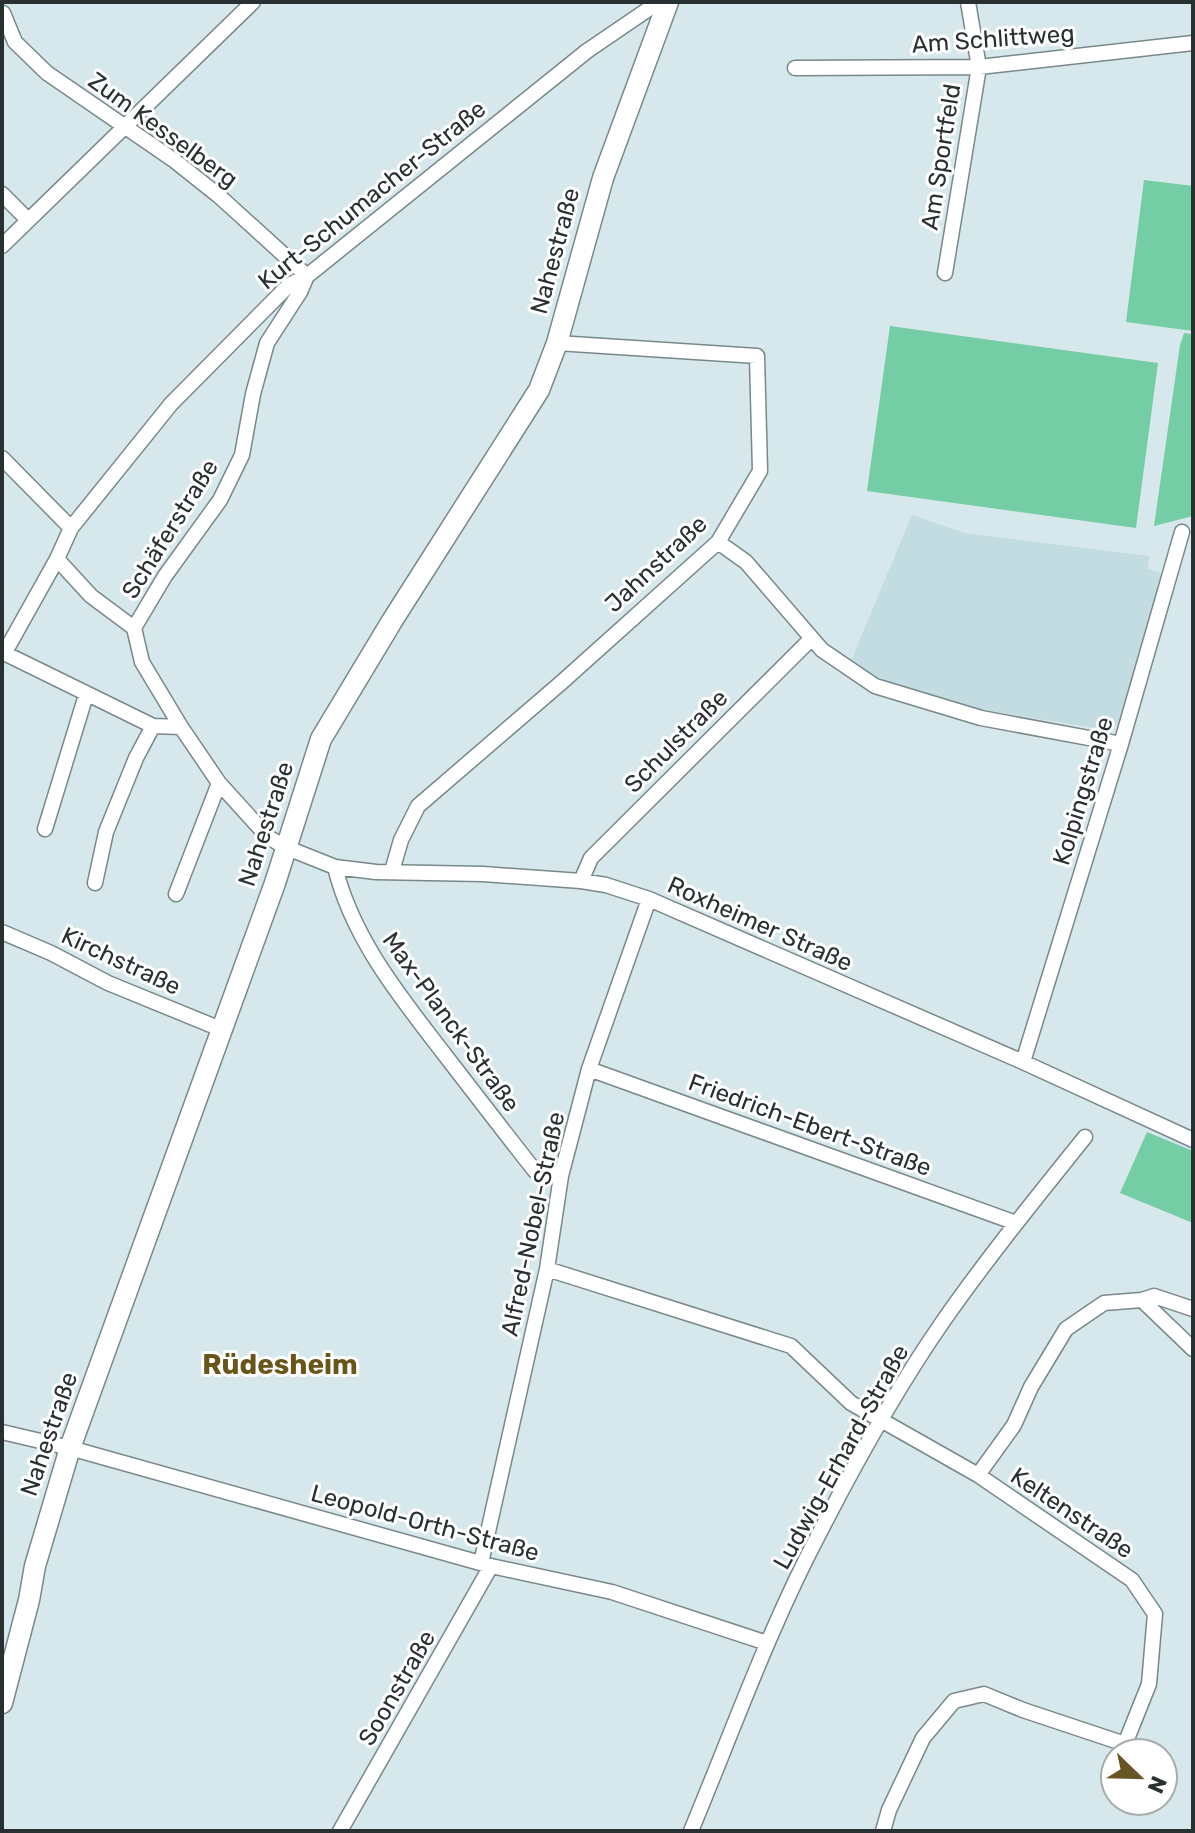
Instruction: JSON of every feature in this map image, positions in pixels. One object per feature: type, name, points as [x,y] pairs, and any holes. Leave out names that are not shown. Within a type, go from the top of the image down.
[{"type":"street","points":[[2,246],[253,2]]},
{"type":"street","name":"Kurt-Schumacher-Straße","points":[[3,652],[57,559],[71,528],[171,404],[289,285],[307,276],[587,51],[650,8],[666,2]]},
{"type":"street","name":"Nahestraße","points":[[2,1703],[35,1566],[70,1448],[223,1030],[321,739],[539,390],[557,343],[603,178],[666,2]]},
{"type":"street","name":"Am Sportfeld","points":[[945,273],[979,67],[968,2]]},
{"type":"street","name":"Zum Kesselberg","points":[[3,13],[15,42],[47,73],[175,161],[219,196],[307,276]]},
{"type":"street","name":"Am Schlittweg","points":[[795,68],[979,67],[1193,43]]},
{"type":"street","points":[[2,194],[28,220]]},
{"type":"street","name":"Schäferstraße","points":[[134,628],[165,576],[220,500],[242,455],[253,394],[267,343],[307,276]]},
{"type":"street","name":"Jahnstraße","points":[[392,871],[401,840],[418,806],[718,542],[760,471],[757,356],[557,343]]},
{"type":"street","points":[[2,458],[71,528]]},
{"type":"street","name":"Kolpingstraße","points":[[1023,1062],[1121,744],[1182,532]]},
{"type":"street","points":[[718,542],[746,562],[822,650],[875,686],[981,718],[1121,744]]},
{"type":"street","name":"Schäferstraße","points":[[57,559],[91,596],[134,628],[142,662],[219,783],[268,837],[285,847]]},
{"type":"street","name":"Schulstraße","points":[[581,881],[591,858],[811,639]]},
{"type":"street","points":[[3,652],[153,726],[181,727]]},
{"type":"street","points":[[45,829],[86,695]]},
{"type":"street","points":[[95,883],[106,832],[136,758],[153,726]]},
{"type":"street","points":[[176,894],[219,783]]},
{"type":"street","name":"Roxheimer Straße","points":[[285,847],[335,867],[376,872],[581,881],[606,885],[649,899],[1023,1062],[1193,1140]]},
{"type":"street","name":"Max-Planck-Straße","points":[[335,867],[342,895],[357,928],[411,1011],[535,1171],[561,1176]]},
{"type":"street","name":"Alfred-Nobel-Straße","points":[[486,1565],[547,1269],[561,1176],[589,1069],[649,899]]},
{"type":"street","name":"Kirchstraße","points":[[2,932],[108,983],[223,1030]]},
{"type":"street","name":"Friedrich-Ebert-Straße","points":[[589,1069],[1016,1223]]},
{"type":"street","name":"Ludwig-Erhard-Straße","points":[[691,1831],[767,1643],[820,1531],[881,1421],[944,1320],[1085,1137]]},
{"type":"street","name":"Keltenstraße","points":[[547,1269],[791,1346],[851,1403],[978,1475],[1132,1580],[1155,1614],[1149,1684],[1125,1744],[984,1694],[954,1701],[923,1738],[889,1810],[883,1831]]},
{"type":"street","points":[[978,1475],[1014,1425],[1031,1387],[1066,1329],[1104,1303],[1154,1296],[1193,1309]]},
{"type":"street","points":[[1142,1300],[1193,1349]]},
{"type":"street","name":"Leopold-Orth-Straße","points":[[2,1432],[70,1448],[486,1565],[612,1592],[767,1643]]},
{"type":"street","name":"Soonstraße","points":[[340,1831],[486,1565]]},
{"type":"shaded area","points":[[912,515],[965,533],[1149,556],[1148,569],[1164,574],[1145,642],[1113,731],[965,707],[909,691],[876,678],[850,663]]},
{"type":"green space","points":[[1144,180],[1193,186],[1193,331],[1126,322]]},
{"type":"green space","points":[[890,326],[1158,363],[1136,528],[867,491]]},
{"type":"green space","points":[[1184,333],[1193,334],[1193,516],[1154,526],[1180,345]]},
{"type":"green space","points":[[1147,1132],[1193,1151],[1193,1223],[1120,1193]]},
{"type":"district","name":"Rüdesheim","points":[[280,1364]]}]
